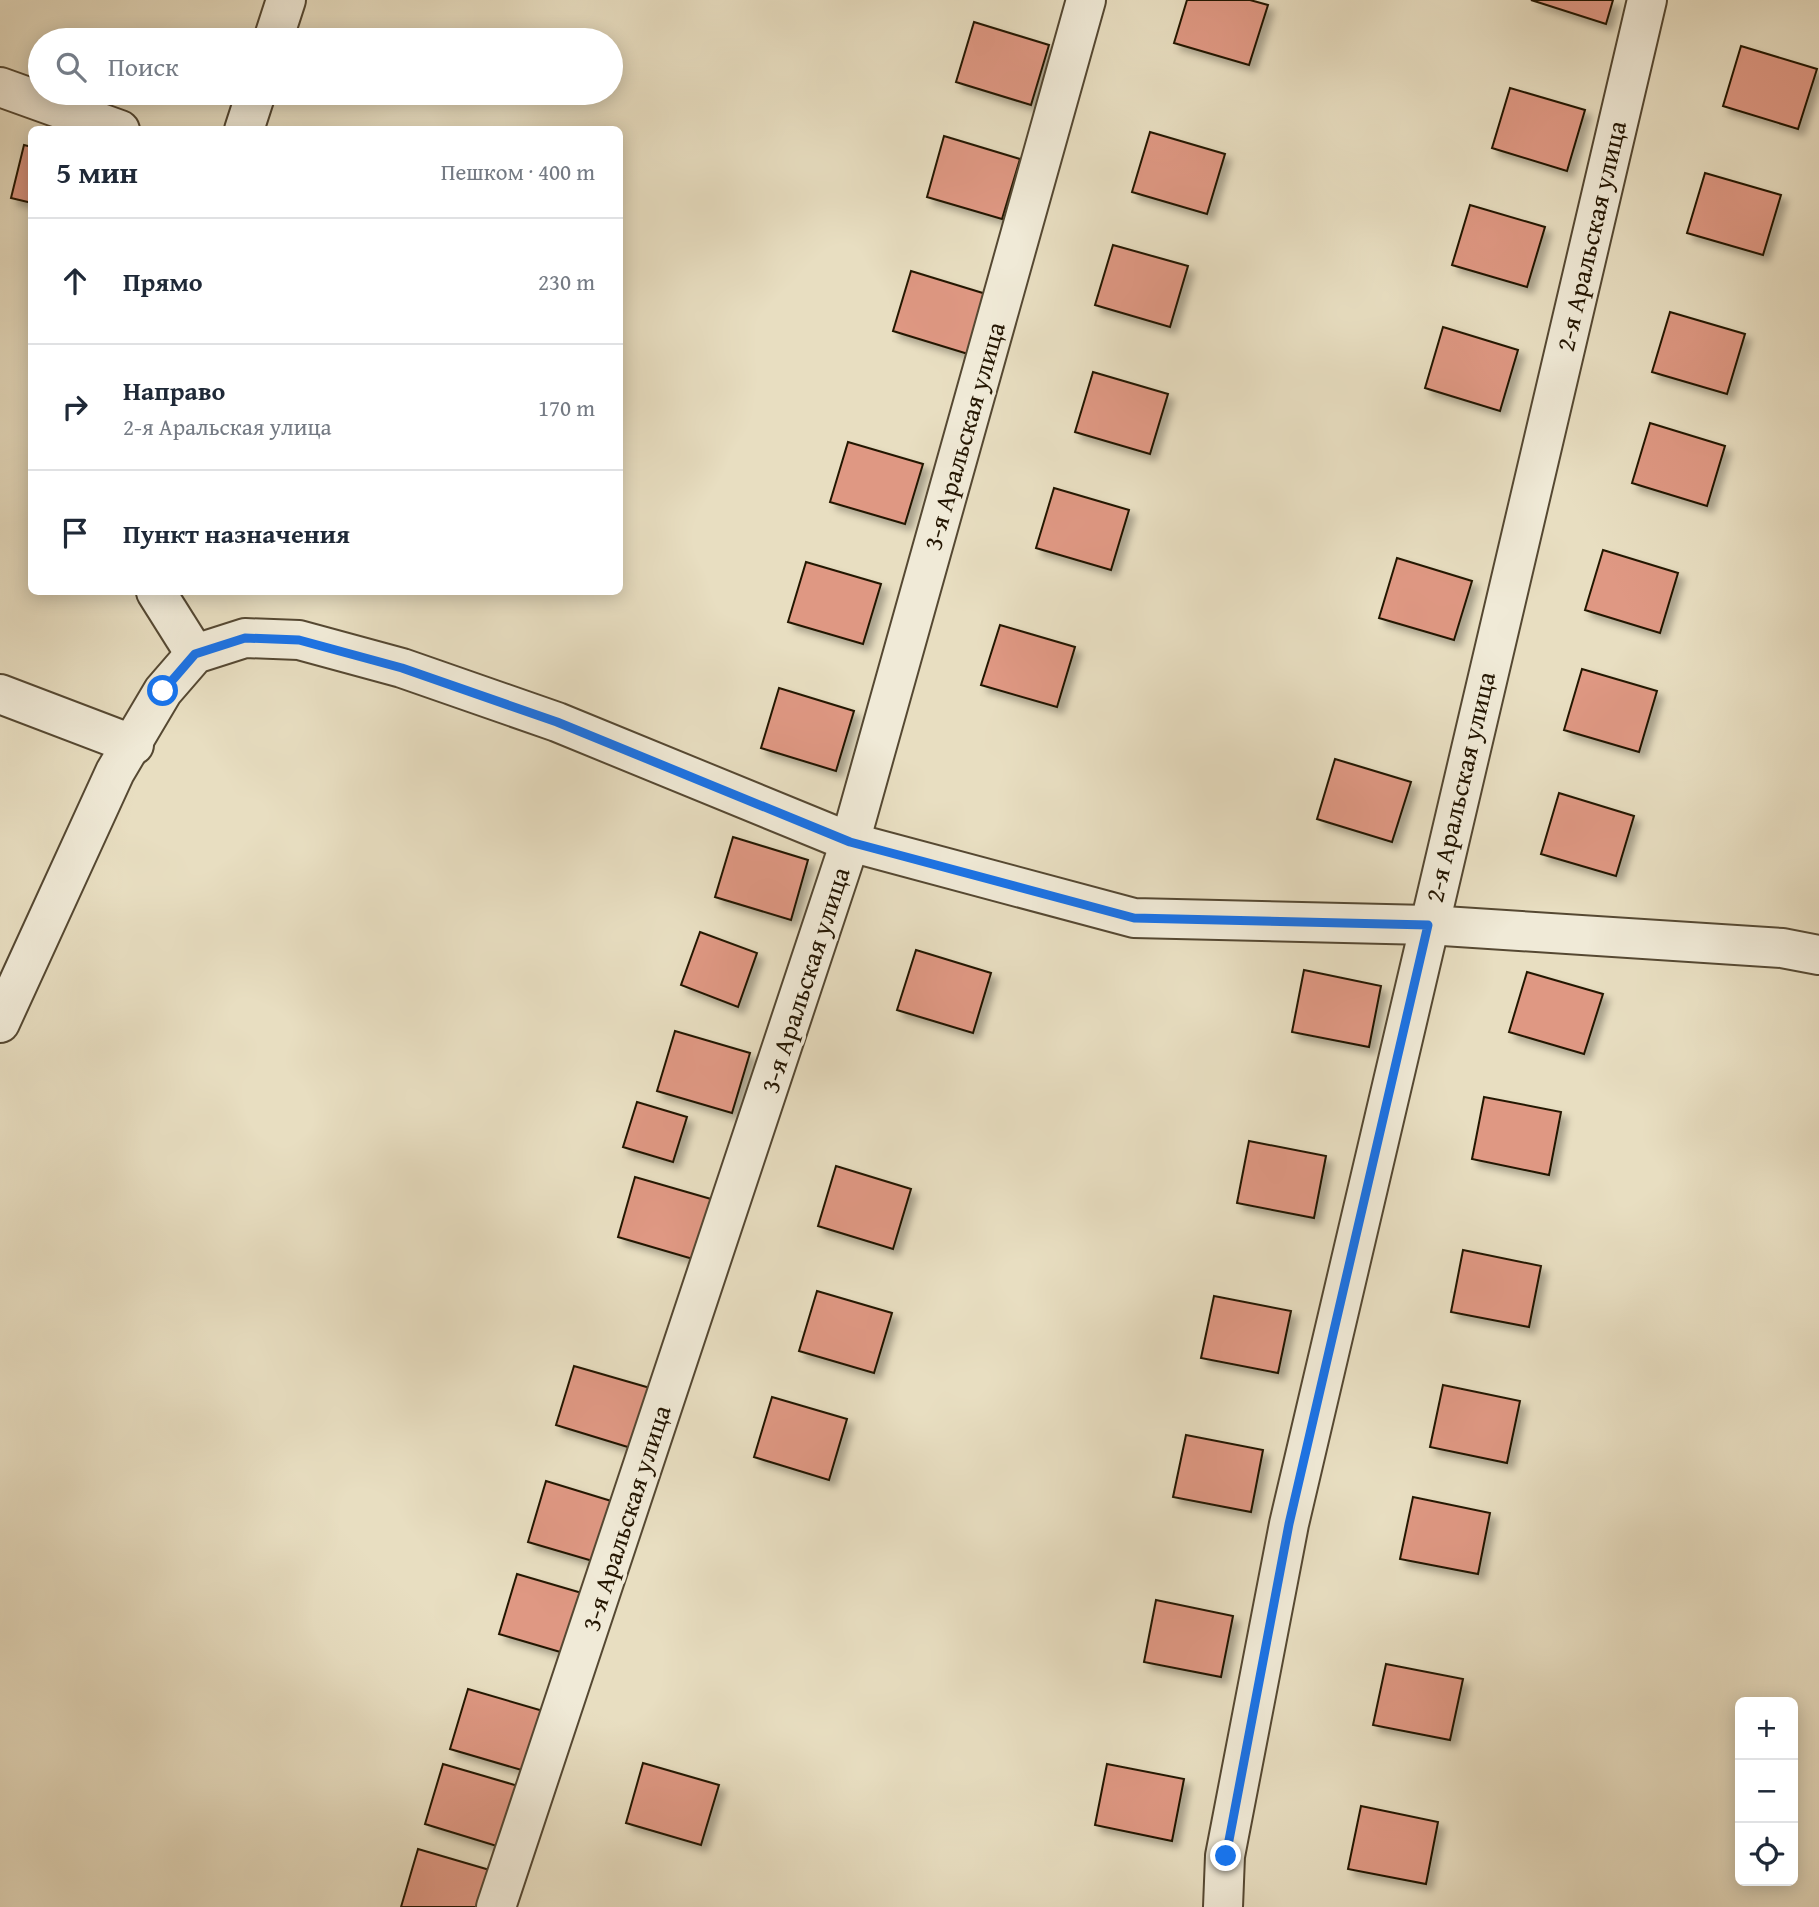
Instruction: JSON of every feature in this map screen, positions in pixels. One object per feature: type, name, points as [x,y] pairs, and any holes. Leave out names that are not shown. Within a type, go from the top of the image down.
[{"type":"street","points":[[277,28],[286,0]]},
{"type":"street","name":"3-я Аральская улица","points":[[496,1907],[850,842],[1086,0]]},
{"type":"street","name":"2-я Аральская улица","points":[[1223,1907],[1226,1856],[1289,1524],[1647,0]]},
{"type":"street","points":[[0,87],[28,97]]},
{"type":"street","points":[[50,105],[109,126]]},
{"type":"street","points":[[245,126],[252,105]]},
{"type":"street","points":[[158,595],[195,654]]},
{"type":"street","points":[[0,1023],[115,772],[134,745],[163,691],[195,654],[245,638],[299,640],[402,668],[557,722],[850,842],[1134,918],[1428,925],[1782,948],[1819,955]]},
{"type":"street","points":[[0,694],[134,745]]},
{"type":"building","points":[[1187,0],[1250,0],[1268,5],[1249,65],[1174,43]]},
{"type":"building","points":[[1531,0],[1613,0],[1606,24]]},
{"type":"building","points":[[974,22],[1049,45],[1031,105],[956,82]]},
{"type":"building","points":[[1741,46],[1817,69],[1798,129],[1723,106]]},
{"type":"building","points":[[1510,88],[1585,110],[1567,171],[1492,148]]},
{"type":"building","points":[[1150,132],[1225,154],[1207,214],[1132,192]]},
{"type":"building","points":[[944,136],[1020,159],[1002,219],[927,197]]},
{"type":"building","points":[[24,145],[28,146],[28,202],[11,198]]},
{"type":"building","points":[[1705,173],[1781,195],[1763,255],[1687,233]]},
{"type":"building","points":[[1470,205],[1545,227],[1527,287],[1452,265]]},
{"type":"building","points":[[1113,245],[1188,266],[1170,327],[1095,305]]},
{"type":"building","points":[[911,271],[986,294],[968,354],[893,331]]},
{"type":"building","points":[[1670,312],[1745,334],[1727,394],[1652,372]]},
{"type":"building","points":[[1443,327],[1518,350],[1500,411],[1425,388]]},
{"type":"building","points":[[1093,372],[1168,394],[1150,454],[1075,432]]},
{"type":"building","points":[[1650,423],[1725,446],[1707,506],[1632,483]]},
{"type":"building","points":[[848,442],[923,464],[905,524],[830,502]]},
{"type":"building","points":[[1054,488],[1129,510],[1111,570],[1036,548]]},
{"type":"building","points":[[1603,550],[1678,573],[1660,633],[1585,610]]},
{"type":"building","points":[[1397,558],[1472,581],[1454,640],[1379,618]]},
{"type":"building","points":[[806,562],[881,584],[863,644],[788,622]]},
{"type":"building","points":[[1000,625],[1075,647],[1057,707],[981,685]]},
{"type":"building","points":[[1582,669],[1657,691],[1639,752],[1564,730]]},
{"type":"building","points":[[779,688],[854,711],[836,771],[761,748]]},
{"type":"building","points":[[1335,759],[1411,782],[1392,842],[1317,819]]},
{"type":"building","points":[[1559,793],[1634,816],[1616,876],[1541,854]]},
{"type":"building","points":[[733,837],[808,860],[791,920],[715,897]]},
{"type":"building","points":[[700,932],[757,953],[738,1007],[681,985]]},
{"type":"building","points":[[916,950],[991,973],[973,1033],[897,1010]]},
{"type":"building","points":[[1304,970],[1381,986],[1369,1047],[1292,1032]]},
{"type":"building","points":[[1527,972],[1603,994],[1584,1054],[1509,1032]]},
{"type":"building","points":[[675,1031],[750,1053],[732,1113],[657,1091]]},
{"type":"building","points":[[1484,1097],[1561,1112],[1549,1175],[1472,1159]]},
{"type":"building","points":[[637,1102],[687,1117],[673,1162],[623,1147]]},
{"type":"building","points":[[1249,1141],[1326,1156],[1314,1218],[1237,1203]]},
{"type":"building","points":[[836,1166],[911,1189],[893,1249],[818,1226]]},
{"type":"building","points":[[635,1177],[711,1199],[693,1259],[618,1237]]},
{"type":"building","points":[[1463,1250],[1541,1266],[1529,1327],[1451,1312]]},
{"type":"building","points":[[817,1291],[892,1313],[874,1373],[799,1351]]},
{"type":"building","points":[[1214,1296],[1291,1311],[1278,1373],[1201,1358]]},
{"type":"building","points":[[574,1366],[650,1388],[631,1448],[556,1425]]},
{"type":"building","points":[[1443,1385],[1520,1401],[1507,1463],[1430,1447]]},
{"type":"building","points":[[772,1397],[847,1419],[829,1480],[754,1457]]},
{"type":"building","points":[[1186,1435],[1263,1450],[1251,1512],[1173,1497]]},
{"type":"building","points":[[546,1481],[621,1504],[603,1564],[528,1542]]},
{"type":"building","points":[[1413,1497],[1490,1513],[1478,1574],[1400,1559]]},
{"type":"building","points":[[517,1574],[592,1596],[574,1656],[499,1634]]},
{"type":"building","points":[[1156,1600],[1233,1616],[1221,1677],[1144,1662]]},
{"type":"building","points":[[1386,1664],[1463,1679],[1450,1740],[1373,1725]]},
{"type":"building","points":[[468,1689],[543,1711],[525,1771],[450,1749]]},
{"type":"building","points":[[643,1763],[719,1785],[701,1845],[626,1823]]},
{"type":"building","points":[[443,1764],[518,1786],[500,1847],[425,1824]]},
{"type":"building","points":[[1107,1764],[1184,1779],[1172,1841],[1095,1825]]},
{"type":"building","points":[[1361,1806],[1438,1822],[1426,1884],[1348,1869]]},
{"type":"building","points":[[418,1849],[493,1871],[483,1907],[401,1907]]},
{"type":"route","points":[[163,691],[195,654],[245,638],[299,640],[402,668],[557,722],[850,842],[1134,918],[1428,925],[1289,1524],[1226,1856]]}]
